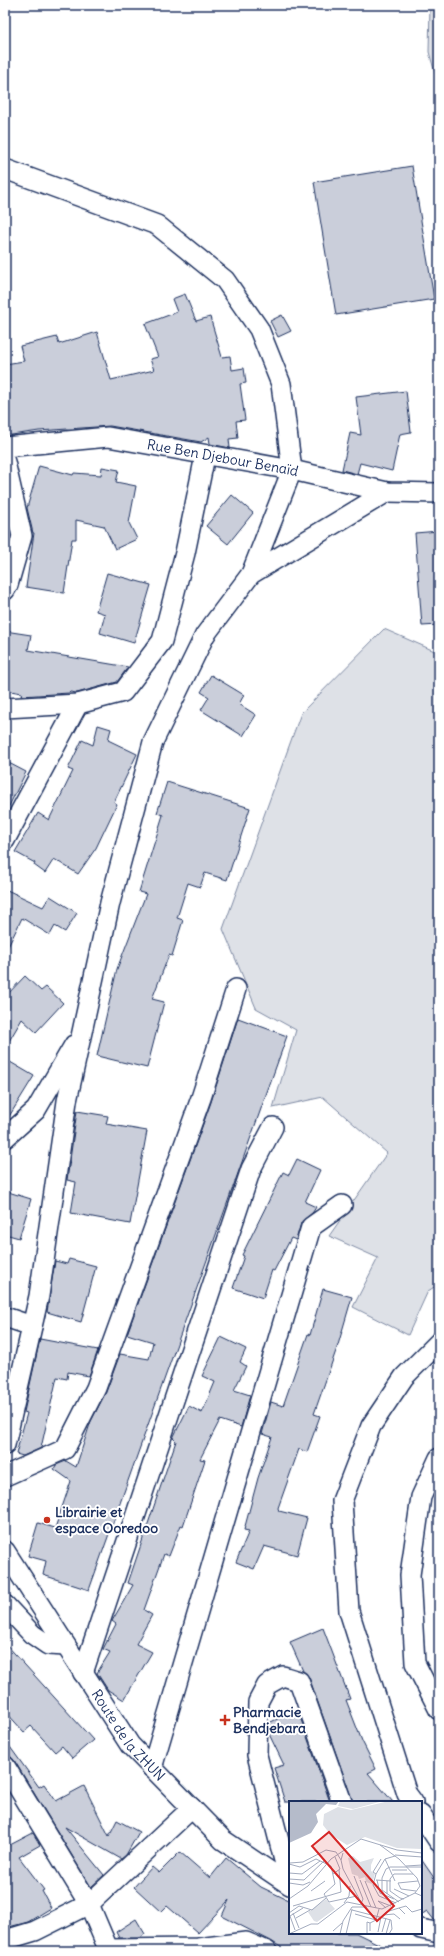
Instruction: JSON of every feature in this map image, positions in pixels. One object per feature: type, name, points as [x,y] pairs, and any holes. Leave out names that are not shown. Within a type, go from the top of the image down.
[{"type":"street","points":[[5,169],[156,225],[225,280],[259,329],[281,384],[292,470],[251,574],[205,635],[153,742],[110,902],[67,1101],[39,1296],[5,1445]]},
{"type":"street","name":"Rue Ben Djebour Benaïd","points":[[5,447],[108,438],[292,470],[387,492],[439,493]]},
{"type":"street","points":[[5,708],[78,704],[123,692],[162,640],[185,553],[205,456]]},
{"type":"street","points":[[5,462],[22,536],[8,585],[5,590]]},
{"type":"street","points":[[251,574],[387,492]]},
{"type":"street","points":[[5,840],[78,704]]},
{"type":"street","points":[[5,1476],[65,1449],[96,1388],[198,1106],[236,989]]},
{"type":"street","points":[[5,1138],[36,1110],[82,1031]]},
{"type":"street","points":[[83,1673],[251,1169],[273,1127]]},
{"type":"street","points":[[152,1768],[311,1227],[342,1205]]},
{"type":"street","points":[[5,1317],[32,1326]]},
{"type":"street","points":[[412,1801],[407,1794],[349,1610],[342,1501],[371,1426],[404,1377],[439,1342]]},
{"type":"street","points":[[439,1458],[421,1497],[410,1574],[415,1663],[439,1710]]},
{"type":"street","name":"Route de la ZHUN","points":[[5,1551],[130,1745],[223,1840],[289,1883]]},
{"type":"street","points":[[5,1605],[32,1634],[48,1645],[66,1646]]},
{"type":"street","points":[[289,1880],[257,1755],[258,1702],[267,1685],[283,1676],[299,1681],[342,1801]]},
{"type":"street","points":[[5,1766],[89,1904],[108,1950],[198,1948],[246,1942],[267,1951]]},
{"type":"street","points":[[5,1940],[35,1931],[89,1904],[192,1808]]},
{"type":"street","points":[[422,1816],[439,1842]]},
{"type":"street","points":[[422,1929],[439,1933]]},
{"type":"shaded area","points":[[430,5],[439,5],[439,87],[429,52]]},
{"type":"shaded area","points":[[384,629],[439,653],[439,1284],[428,1291],[408,1335],[353,1307],[378,1258],[329,1236],[387,1153],[323,1097],[273,1108],[296,1030],[256,1008],[223,929],[301,713]]},
{"type":"building","points":[[412,166],[434,299],[336,315],[314,182]]},
{"type":"building","points":[[185,294],[196,321],[210,317],[222,357],[230,356],[232,370],[244,368],[246,383],[240,384],[245,420],[236,421],[238,438],[229,439],[230,448],[210,444],[209,437],[201,442],[110,426],[39,431],[5,436],[5,364],[24,361],[20,346],[57,337],[59,344],[97,332],[111,380],[154,370],[150,359],[158,357],[145,324],[177,312],[172,299]]},
{"type":"building","points":[[282,315],[291,331],[278,337],[270,321]]},
{"type":"building","points":[[406,391],[411,432],[400,434],[392,471],[360,463],[357,474],[342,470],[350,433],[361,435],[356,397]]},
{"type":"building","points":[[39,466],[73,475],[74,473],[101,475],[102,467],[119,470],[116,482],[136,486],[129,523],[137,539],[115,549],[104,526],[76,520],[76,539],[72,539],[64,593],[26,587],[34,533],[27,508]]},
{"type":"building","points":[[232,495],[253,513],[228,544],[206,526]]},
{"type":"building","points":[[439,531],[439,625],[422,626],[415,533]]},
{"type":"building","points":[[107,573],[151,585],[134,643],[100,633],[105,614],[96,611]]},
{"type":"building","points":[[5,631],[31,635],[28,650],[128,667],[117,682],[77,693],[70,692],[21,696],[22,693],[5,690]]},
{"type":"building","points":[[211,675],[244,695],[239,704],[256,715],[243,736],[201,710],[209,697],[201,692]]},
{"type":"building","points":[[98,725],[111,729],[108,740],[137,754],[114,802],[117,804],[96,848],[78,874],[54,859],[45,873],[34,865],[35,863],[15,852],[38,813],[49,820],[73,771],[68,769],[82,740],[93,745]]},
{"type":"building","points":[[5,761],[26,772],[5,814]]},
{"type":"building","points":[[167,782],[250,808],[227,880],[205,873],[200,887],[188,883],[177,918],[183,920],[172,956],[169,955],[152,999],[164,1002],[147,1068],[97,1056],[117,969],[146,894],[139,892],[163,815],[157,813]]},
{"type":"building","points":[[5,889],[43,907],[50,896],[77,913],[65,932],[55,926],[50,935],[22,918],[5,953]]},
{"type":"building","points":[[25,976],[41,991],[46,987],[63,1003],[36,1032],[22,1019],[5,1048],[5,997]]},
{"type":"building","points":[[238,1018],[287,1036],[89,1590],[43,1575],[46,1561],[28,1556],[38,1523],[55,1528],[71,1481],[54,1469],[56,1465],[66,1461],[76,1467],[91,1421],[106,1392],[120,1354],[149,1359],[153,1342],[127,1334],[211,1102]]},
{"type":"building","points":[[5,1059],[34,1076],[5,1123]]},
{"type":"building","points":[[77,1111],[108,1116],[106,1124],[147,1131],[130,1224],[71,1213],[76,1182],[67,1180]]},
{"type":"building","points":[[297,1159],[320,1170],[305,1202],[316,1207],[313,1212],[301,1223],[296,1240],[291,1238],[274,1271],[272,1270],[263,1298],[233,1288],[244,1256],[242,1255],[283,1172],[289,1175]]},
{"type":"building","points":[[5,1191],[31,1199],[19,1238],[5,1234]]},
{"type":"building","points":[[69,1259],[96,1266],[81,1322],[47,1312],[55,1261],[67,1264]]},
{"type":"building","points":[[323,1289],[352,1297],[338,1345],[314,1414],[320,1416],[307,1452],[299,1449],[278,1508],[279,1511],[307,1518],[297,1555],[264,1546],[254,1569],[236,1562],[249,1531],[244,1530],[258,1478],[272,1437],[262,1434],[271,1402],[283,1406],[308,1334],[310,1335]]},
{"type":"building","points":[[221,1337],[246,1349],[240,1362],[246,1366],[234,1390],[250,1395],[241,1427],[220,1420],[200,1459],[205,1460],[183,1526],[181,1525],[169,1556],[164,1554],[144,1610],[152,1615],[136,1644],[152,1652],[124,1700],[108,1690],[97,1673],[110,1652],[103,1649],[116,1624],[112,1621],[133,1585],[128,1583],[176,1441],[173,1438],[189,1406],[202,1413],[215,1382],[202,1376]]},
{"type":"building","points":[[40,1339],[98,1350],[89,1376],[68,1372],[67,1379],[57,1377],[41,1448],[23,1456],[16,1454],[27,1413],[24,1412]]},
{"type":"building","points":[[323,1628],[350,1699],[346,1700],[362,1741],[376,1769],[368,1773],[392,1801],[353,1801],[309,1677],[303,1671],[290,1642]]},
{"type":"building","points":[[5,1643],[93,1740],[72,1758],[62,1746],[55,1752],[31,1726],[24,1732],[5,1711]]},
{"type":"building","points":[[289,1713],[292,1718],[299,1714],[330,1801],[285,1802],[274,1768],[284,1765],[268,1732],[269,1723]]},
{"type":"building","points":[[5,1740],[39,1787],[44,1784],[56,1801],[84,1786],[109,1836],[117,1820],[139,1832],[126,1855],[121,1859],[65,1827],[104,1875],[91,1887],[14,1760],[5,1755]]},
{"type":"building","points":[[33,1833],[40,1845],[19,1857],[44,1890],[42,1891],[51,1908],[28,1922],[5,1928],[5,1839],[10,1845]]},
{"type":"building","points":[[180,1852],[210,1878],[226,1858],[261,1887],[289,1901],[289,1934],[358,1934],[393,1951],[287,1951],[271,1941],[222,1916],[229,1900],[198,1933],[167,1906],[161,1912],[134,1887],[152,1867],[159,1873]]},
{"type":"building","points":[[422,1860],[439,1885],[439,1922],[435,1921],[427,1911],[422,1914]]},
{"type":"building","points":[[136,1919],[145,1934],[140,1938],[119,1938],[116,1932]]},
{"type":"place","name":"Librairie et espace Ooredoo","points":[[47,1520]]},
{"type":"place","name":"Pharmacie Bendjebara","points":[[225,1720]]}]
